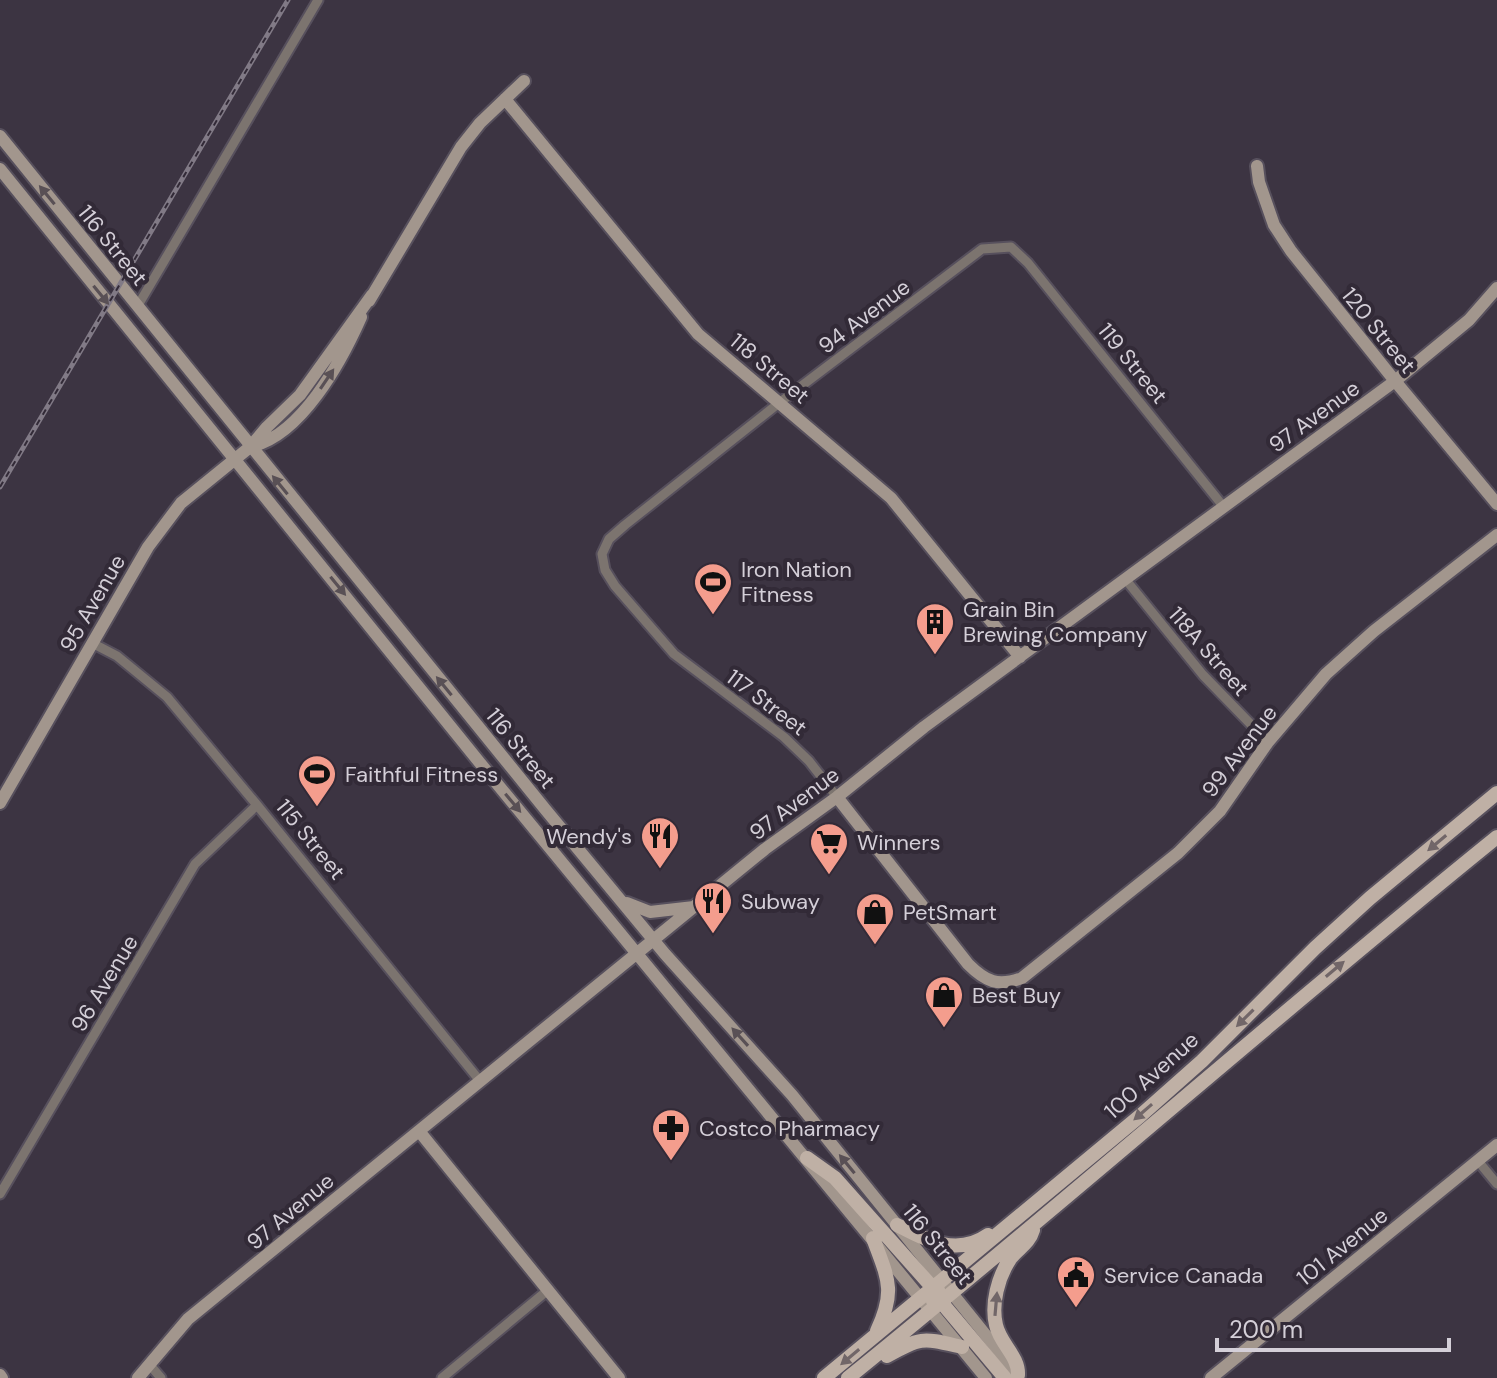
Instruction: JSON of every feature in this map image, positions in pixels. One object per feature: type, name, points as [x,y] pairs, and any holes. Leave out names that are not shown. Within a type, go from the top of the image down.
[{"type":"main road","name":"100 Avenue","points":[[824,1378],[1202,1061],[1315,948],[1370,898],[1497,793]]},
{"type":"main road","name":"100 Avenue","points":[[848,1378],[1497,837]]},
{"type":"main road","points":[[807,1158],[835,1178],[937,1285],[941,1303]]},
{"type":"main road","points":[[897,1225],[932,1243],[962,1246],[982,1240],[1004,1224],[1016,1220]]},
{"type":"main road","points":[[920,1298],[941,1303],[1014,1377],[1018,1365],[1000,1338],[994,1310],[1001,1278],[1011,1258],[1030,1240],[1035,1223]]},
{"type":"main road","points":[[873,1238],[887,1275],[889,1294],[886,1312],[875,1335]]},
{"type":"main road","points":[[848,1378],[918,1339],[962,1347]]},
{"type":"street","points":[[137,307],[318,0]]},
{"type":"street","name":"95 Avenue","points":[[0,803],[148,547],[181,503],[250,447],[300,395],[372,295],[461,147],[480,123],[524,81]]},
{"type":"street","name":"118 Street","points":[[505,99],[698,334],[891,498],[1020,657]]},
{"type":"street","name":"116 Street","points":[[0,136],[620,900],[792,1095],[897,1225],[937,1285]]},
{"type":"street","name":"120 Street","points":[[1257,166],[1259,182],[1274,225],[1291,251],[1497,504]]},
{"type":"street","name":"116 Street","points":[[0,169],[920,1298]]},
{"type":"street","name":"94 Avenue","points":[[602,554],[609,539],[625,525],[982,249],[1011,247]]},
{"type":"street","name":"119 Street","points":[[1011,247],[1045,283],[1223,506]]},
{"type":"street","name":"97 Avenue","points":[[138,1378],[188,1319],[765,849],[837,797],[924,727],[1395,381],[1469,320],[1497,288]]},
{"type":"street","name":"99 Avenue","points":[[1006,984],[1022,978],[1040,965],[1178,853],[1220,811],[1268,742],[1326,674],[1374,631],[1497,535]]},
{"type":"street","name":"117 Street","points":[[602,554],[605,570],[615,586],[674,654],[784,737],[809,761],[968,964],[989,982],[1006,984]]},
{"type":"street","name":"118A Street","points":[[1126,580],[1203,675],[1268,742]]},
{"type":"street","name":"115 Street","points":[[92,643],[117,656],[167,697],[480,1081]]},
{"type":"street","name":"96 Avenue","points":[[0,1194],[195,864],[257,805]]},
{"type":"street","points":[[620,900],[650,912],[696,906]]},
{"type":"street","points":[[419,1131],[619,1378]]},
{"type":"street","name":"101 Avenue","points":[[1211,1378],[1497,1145]]},
{"type":"street","points":[[1478,1161],[1497,1184]]},
{"type":"street","points":[[442,1378],[548,1290]]},
{"type":"street","points":[[941,1303],[962,1347],[986,1378]]},
{"type":"street","points":[[149,1364],[161,1378]]},
{"type":"railway","points":[[0,487],[288,0]]},
{"type":"place","name":"Iron Nation Fitness","points":[[713,616]]},
{"type":"place","name":"Grain Bin Brewing Company","points":[[935,656]]},
{"type":"place","name":"Faithful Fitness","points":[[317,808]]},
{"type":"place","name":"Wendy's","points":[[660,870]]},
{"type":"place","name":"Winners","points":[[829,876]]},
{"type":"place","name":"Subway","points":[[713,935]]},
{"type":"place","name":"PetSmart","points":[[875,946]]},
{"type":"place","name":"Best Buy","points":[[944,1029]]},
{"type":"place","name":"Costco Pharmacy","points":[[671,1162]]},
{"type":"place","name":"Service Canada","points":[[1076,1309]]}]
